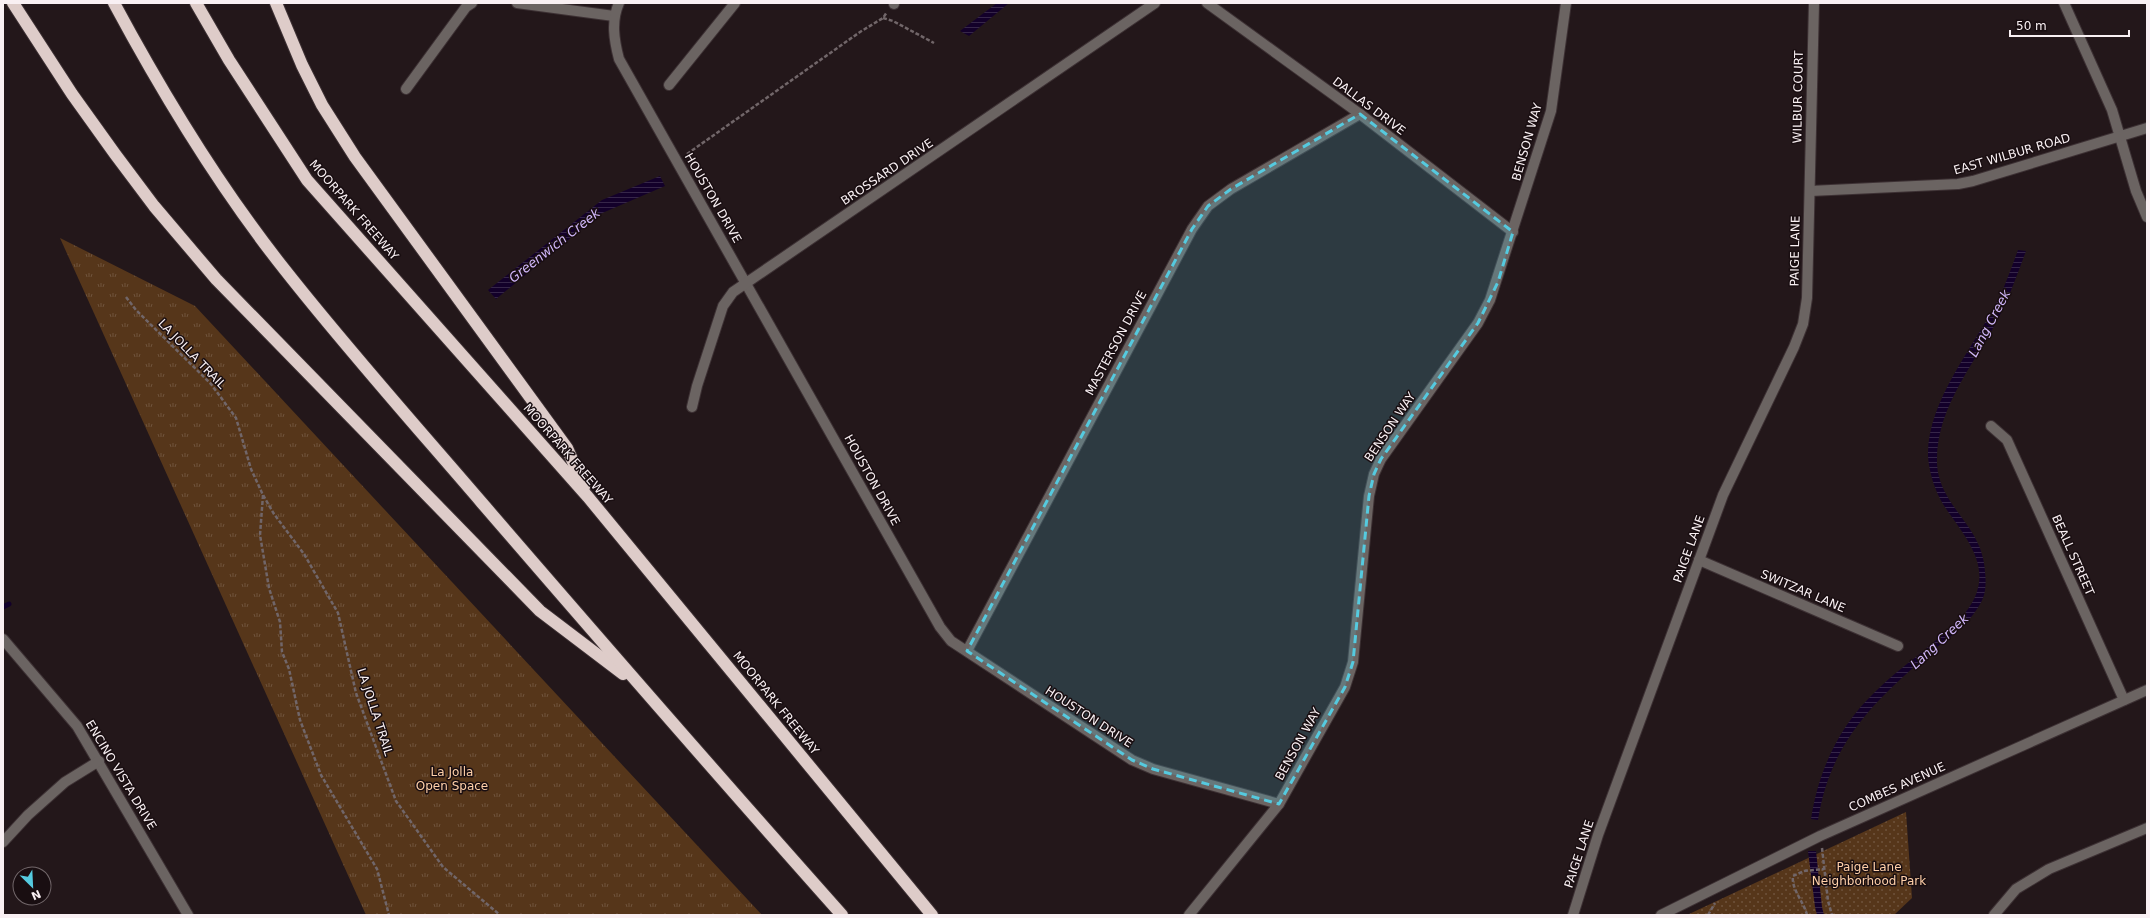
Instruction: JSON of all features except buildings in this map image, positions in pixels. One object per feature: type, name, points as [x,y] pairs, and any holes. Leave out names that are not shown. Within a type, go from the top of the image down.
[{"type":"highway","points":[[14,3],[60,76],[115,154],[154,206],[216,279],[540,611],[642,690]]},
{"type":"highway","points":[[114,3],[150,70],[209,165],[283,268],[385,390],[642,690],[842,915]]},
{"type":"highway","name":"MOORPARK FREEWAY","points":[[196,3],[229,60],[307,180],[588,497],[932,915]]},
{"type":"highway","points":[[276,3],[302,65],[322,105],[355,157],[567,448],[588,497]]},
{"type":"street","points":[[406,89],[466,7],[472,3]]},
{"type":"street","points":[[516,3],[614,16]]},
{"type":"street","name":"HOUSTON DRIVE","points":[[619,3],[614,16],[615,42],[619,59],[747,283],[940,628],[952,641],[1132,760],[1153,769],[1279,804]]},
{"type":"street","points":[[669,85],[735,3]]},
{"type":"street","name":"BROSSARD DRIVE","points":[[692,407],[697,386],[723,306],[733,292],[1155,3]]},
{"type":"street","name":"DALLAS DRIVE","points":[[1207,3],[1360,114],[1513,232]]},
{"type":"street","name":"BENSON WAY","points":[[1189,915],[1279,804],[1346,686],[1353,662],[1369,496],[1374,474],[1381,459],[1478,323],[1495,288],[1551,111],[1566,3]]},
{"type":"street","name":"WILBUR COURT","points":[[1810,191],[1811,86],[1814,3]]},
{"type":"street","points":[[2064,3],[2112,110],[2136,191],[2146,215]]},
{"type":"street","name":"MASTERSON DRIVE","points":[[967,651],[1192,229],[1208,206],[1231,189],[1360,114]]},
{"type":"street","name":"EAST WILBUR ROAD","points":[[1810,191],[1958,184],[1973,181],[2147,128]]},
{"type":"street","name":"PAIGE LANE","points":[[1573,915],[1598,835],[1723,495],[1794,347],[1803,324],[1807,298],[1810,191]]},
{"type":"street","name":"BEALL STREET","points":[[1991,426],[2007,440],[2124,700]]},
{"type":"street","name":"SWITZAR LANE","points":[[1699,560],[1898,646]]},
{"type":"street","name":"ENCINO VISTA DRIVE","points":[[3,639],[77,726],[99,761],[188,915]]},
{"type":"street","name":"COMBES AVENUE","points":[[1660,915],[1820,836],[2147,690]]},
{"type":"street","points":[[3,842],[28,815],[65,782],[99,761]]},
{"type":"street","points":[[1994,915],[2016,889],[2049,869],[2147,828]]},
{"type":"path","points":[[677,161],[860,32],[883,18],[893,5]]},
{"type":"path","points":[[883,18],[893,21],[934,43]]},
{"type":"path","name":"LA JOLLA TRAIL","points":[[126,297],[136,310],[211,384],[236,418],[251,469],[263,495],[274,514],[304,554],[338,613],[356,693],[396,801],[443,867],[500,915]]},
{"type":"path","name":"LA JOLLA TRAIL","points":[[263,495],[260,535],[268,588],[280,622],[282,652],[288,669],[300,720],[321,775],[376,868],[390,915]]},
{"type":"path","points":[[1820,836],[1822,869],[1832,915]]},
{"type":"path","points":[[1808,915],[1804,903],[1792,881],[1793,876],[1804,871],[1822,869]]},
{"type":"highlighted area","points":[[1360,114],[1513,232],[1498,282],[1478,323],[1381,459],[1374,474],[1369,496],[1353,662],[1345,687],[1279,804],[1153,769],[1132,760],[967,651],[1192,229],[1208,206],[1231,189]]},
{"type":"green space","name":"La Jolla Open Space","points":[[60,238],[195,306],[762,915],[366,915]]},
{"type":"green space","name":"Paige Lane Neighborhood Park","points":[[1906,812],[1912,898],[1894,915],[1687,915]]},
{"type":"water","points":[[997,3],[1009,3],[969,36],[960,31]]},
{"type":"water","points":[[660,176],[665,186],[600,214],[496,299],[488,290],[602,200]]},
{"type":"water","name":"Lang Creek","points":[[2018,250],[2026,251],[2011,290],[2001,313],[1959,385],[1943,423],[1938,443],[1937,464],[1940,479],[1945,492],[1977,541],[1982,556],[1986,582],[1983,598],[1979,607],[1967,622],[1909,671],[1890,689],[1857,726],[1844,746],[1833,768],[1824,793],[1818,820],[1811,819],[1819,783],[1825,766],[1841,734],[1851,719],[1863,704],[1882,685],[1954,625],[1966,612],[1975,597],[1979,584],[1979,571],[1976,559],[1965,536],[1943,504],[1935,487],[1931,475],[1928,456],[1930,435],[1935,415],[1943,395],[1998,300]]},
{"type":"water","points":[[1808,851],[1816,851],[1824,915],[1817,915],[1815,907]]},
{"type":"waterway","name":"Greenwich Creek","points":[[3,607],[9,604]]}]
